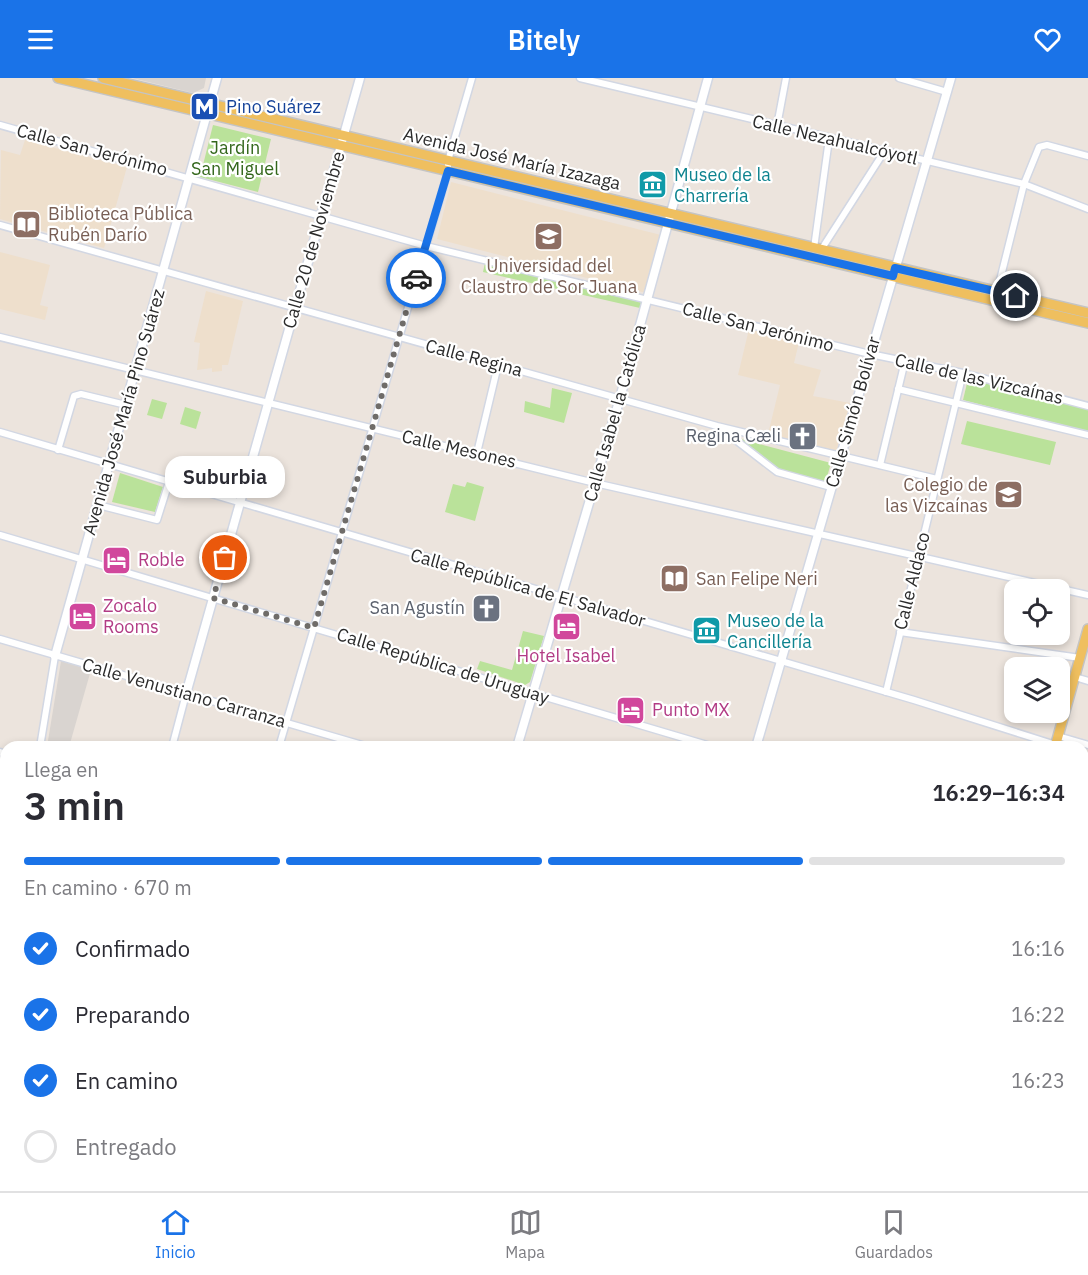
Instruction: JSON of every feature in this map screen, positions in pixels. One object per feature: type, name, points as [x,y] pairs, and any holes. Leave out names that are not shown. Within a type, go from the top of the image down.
[{"type":"main road","name":"Avenida José María Izazaga","points":[[58,78],[207,114],[448,161],[669,218],[894,272],[1088,323]]},
{"type":"main road","name":"Avenida José María Izazaga","points":[[103,78],[210,104],[448,171],[818,249],[894,272],[997,291],[1088,313]]},
{"type":"main road","points":[[1057,741],[1088,629]]},
{"type":"street","name":"Avenida José María Pino Suárez","points":[[41,741],[56,656],[217,78]]},
{"type":"street","name":"Calle 20 de Noviembre","points":[[213,598],[360,78]]},
{"type":"street","points":[[281,741],[448,171],[448,161],[472,78]]},
{"type":"street","name":"Calle Nezahualcóyotl","points":[[580,78],[1024,184],[1088,209]]},
{"type":"street","name":"Calle Isabel la Católica","points":[[519,741],[620,398],[708,78]]},
{"type":"street","points":[[777,126],[786,78]]},
{"type":"street","points":[[899,78],[947,92]]},
{"type":"street","name":"Calle Simón Bolívar","points":[[758,741],[951,78]]},
{"type":"street","name":"Calle San Jerónimo","points":[[0,125],[322,214],[426,246],[870,354]]},
{"type":"street","points":[[818,249],[829,139]]},
{"type":"street","points":[[997,291],[1024,184],[1036,151],[1042,145],[1088,156]]},
{"type":"street","points":[[818,249],[884,152]]},
{"type":"street","name":"Calle Regina","points":[[0,225],[717,426],[777,472],[831,487]]},
{"type":"street","name":"Calle Mesones","points":[[0,337],[595,483],[918,556]]},
{"type":"street","name":"Calle de las Vizcaínas","points":[[870,354],[963,373],[1088,406]]},
{"type":"street","points":[[880,465],[905,361]]},
{"type":"street","points":[[477,453],[498,364]]},
{"type":"street","name":"Calle Aldaco","points":[[885,692],[963,373]]},
{"type":"street","points":[[898,389],[1088,435]]},
{"type":"street","points":[[58,450],[74,396],[81,394],[126,405]]},
{"type":"street","points":[[717,426],[937,479]]},
{"type":"street","name":"Calle República de El Salvador","points":[[0,432],[1049,741]]},
{"type":"street","points":[[98,505],[158,520],[169,482]]},
{"type":"street","name":"Calle República de Uruguay","points":[[0,535],[694,741]]},
{"type":"street","points":[[918,556],[1088,595]]},
{"type":"street","points":[[174,741],[213,598]]},
{"type":"street","points":[[900,632],[1080,658]]},
{"type":"street","name":"Calle Venustiano Carranza","points":[[0,639],[348,741]]},
{"type":"street","points":[[1075,677],[1088,681]]},
{"type":"shaded area","points":[[132,78],[206,78],[204,88],[193,93]]},
{"type":"shaded area","points":[[25,140],[127,167],[104,248],[0,219],[1,150],[20,155]]},
{"type":"shaded area","name":"Universidad del Claustro de Sor Juana","points":[[451,182],[661,235],[646,293],[528,263],[527,267],[515,264],[515,259],[437,239]]},
{"type":"shaded area","points":[[0,252],[50,265],[40,305],[48,307],[45,320],[0,309]]},
{"type":"shaded area","points":[[206,291],[243,301],[228,365],[222,365],[222,371],[212,372],[212,368],[197,370],[200,343],[194,342]]},
{"type":"shaded area","points":[[749,329],[799,342],[794,363],[821,370],[813,396],[850,403],[837,449],[832,452],[768,434],[780,385],[738,375]]},
{"type":"shaded area","points":[[61,661],[91,670],[71,741],[48,741]]},
{"type":"green space","name":"Jardín San Miguel","points":[[213,125],[271,139],[258,192],[200,177]]},
{"type":"green space","points":[[486,258],[643,298],[640,308],[483,272]]},
{"type":"green space","points":[[968,379],[1088,409],[1088,431],[963,400]]},
{"type":"green space","points":[[552,388],[572,393],[564,423],[524,412],[525,401],[550,408]]},
{"type":"green space","points":[[152,399],[167,403],[162,419],[147,415]]},
{"type":"green space","points":[[185,407],[201,412],[196,429],[180,424]]},
{"type":"green space","points":[[967,421],[1056,442],[1050,465],[961,444]]},
{"type":"green space","points":[[737,438],[831,463],[825,484],[777,470]]},
{"type":"green space","points":[[120,473],[163,487],[155,512],[112,502]]},
{"type":"green space","points":[[467,482],[484,487],[475,521],[445,512],[453,484],[465,487]]},
{"type":"green space","points":[[523,631],[544,636],[530,682],[525,685],[477,669],[480,661],[512,670]]},
{"type":"way so far","points":[[225,558],[213,598],[314,628],[416,278]]},
{"type":"place","name":"Pino Suárez","points":[[205,107]]},
{"type":"place","name":"Museo de la Charrería","points":[[653,185]]},
{"type":"place","name":"Biblioteca Pública Rubén Darío","points":[[27,224]]},
{"type":"place","name":"Universidad del Claustro de Sor Juana","points":[[549,237]]},
{"type":"place","name":"Regina Cæli","points":[[802,436]]},
{"type":"place","name":"Colegio de las Vizcaínas","points":[[1009,495]]},
{"type":"place","name":"Suburbia","points":[[225,558]]},
{"type":"place","name":"Roble","points":[[117,560]]},
{"type":"place","name":"San Felipe Neri","points":[[675,579]]},
{"type":"place","name":"San Agustín","points":[[486,608]]},
{"type":"place","name":"Zocalo Rooms","points":[[82,616]]},
{"type":"place","name":"Hotel Isabel","points":[[566,627]]},
{"type":"place","name":"Museo de la Cancillería","points":[[706,631]]},
{"type":"place","name":"Punto MX","points":[[631,710]]},
{"type":"route","points":[[416,278],[448,171],[893,276],[895,268],[1016,296]]}]
